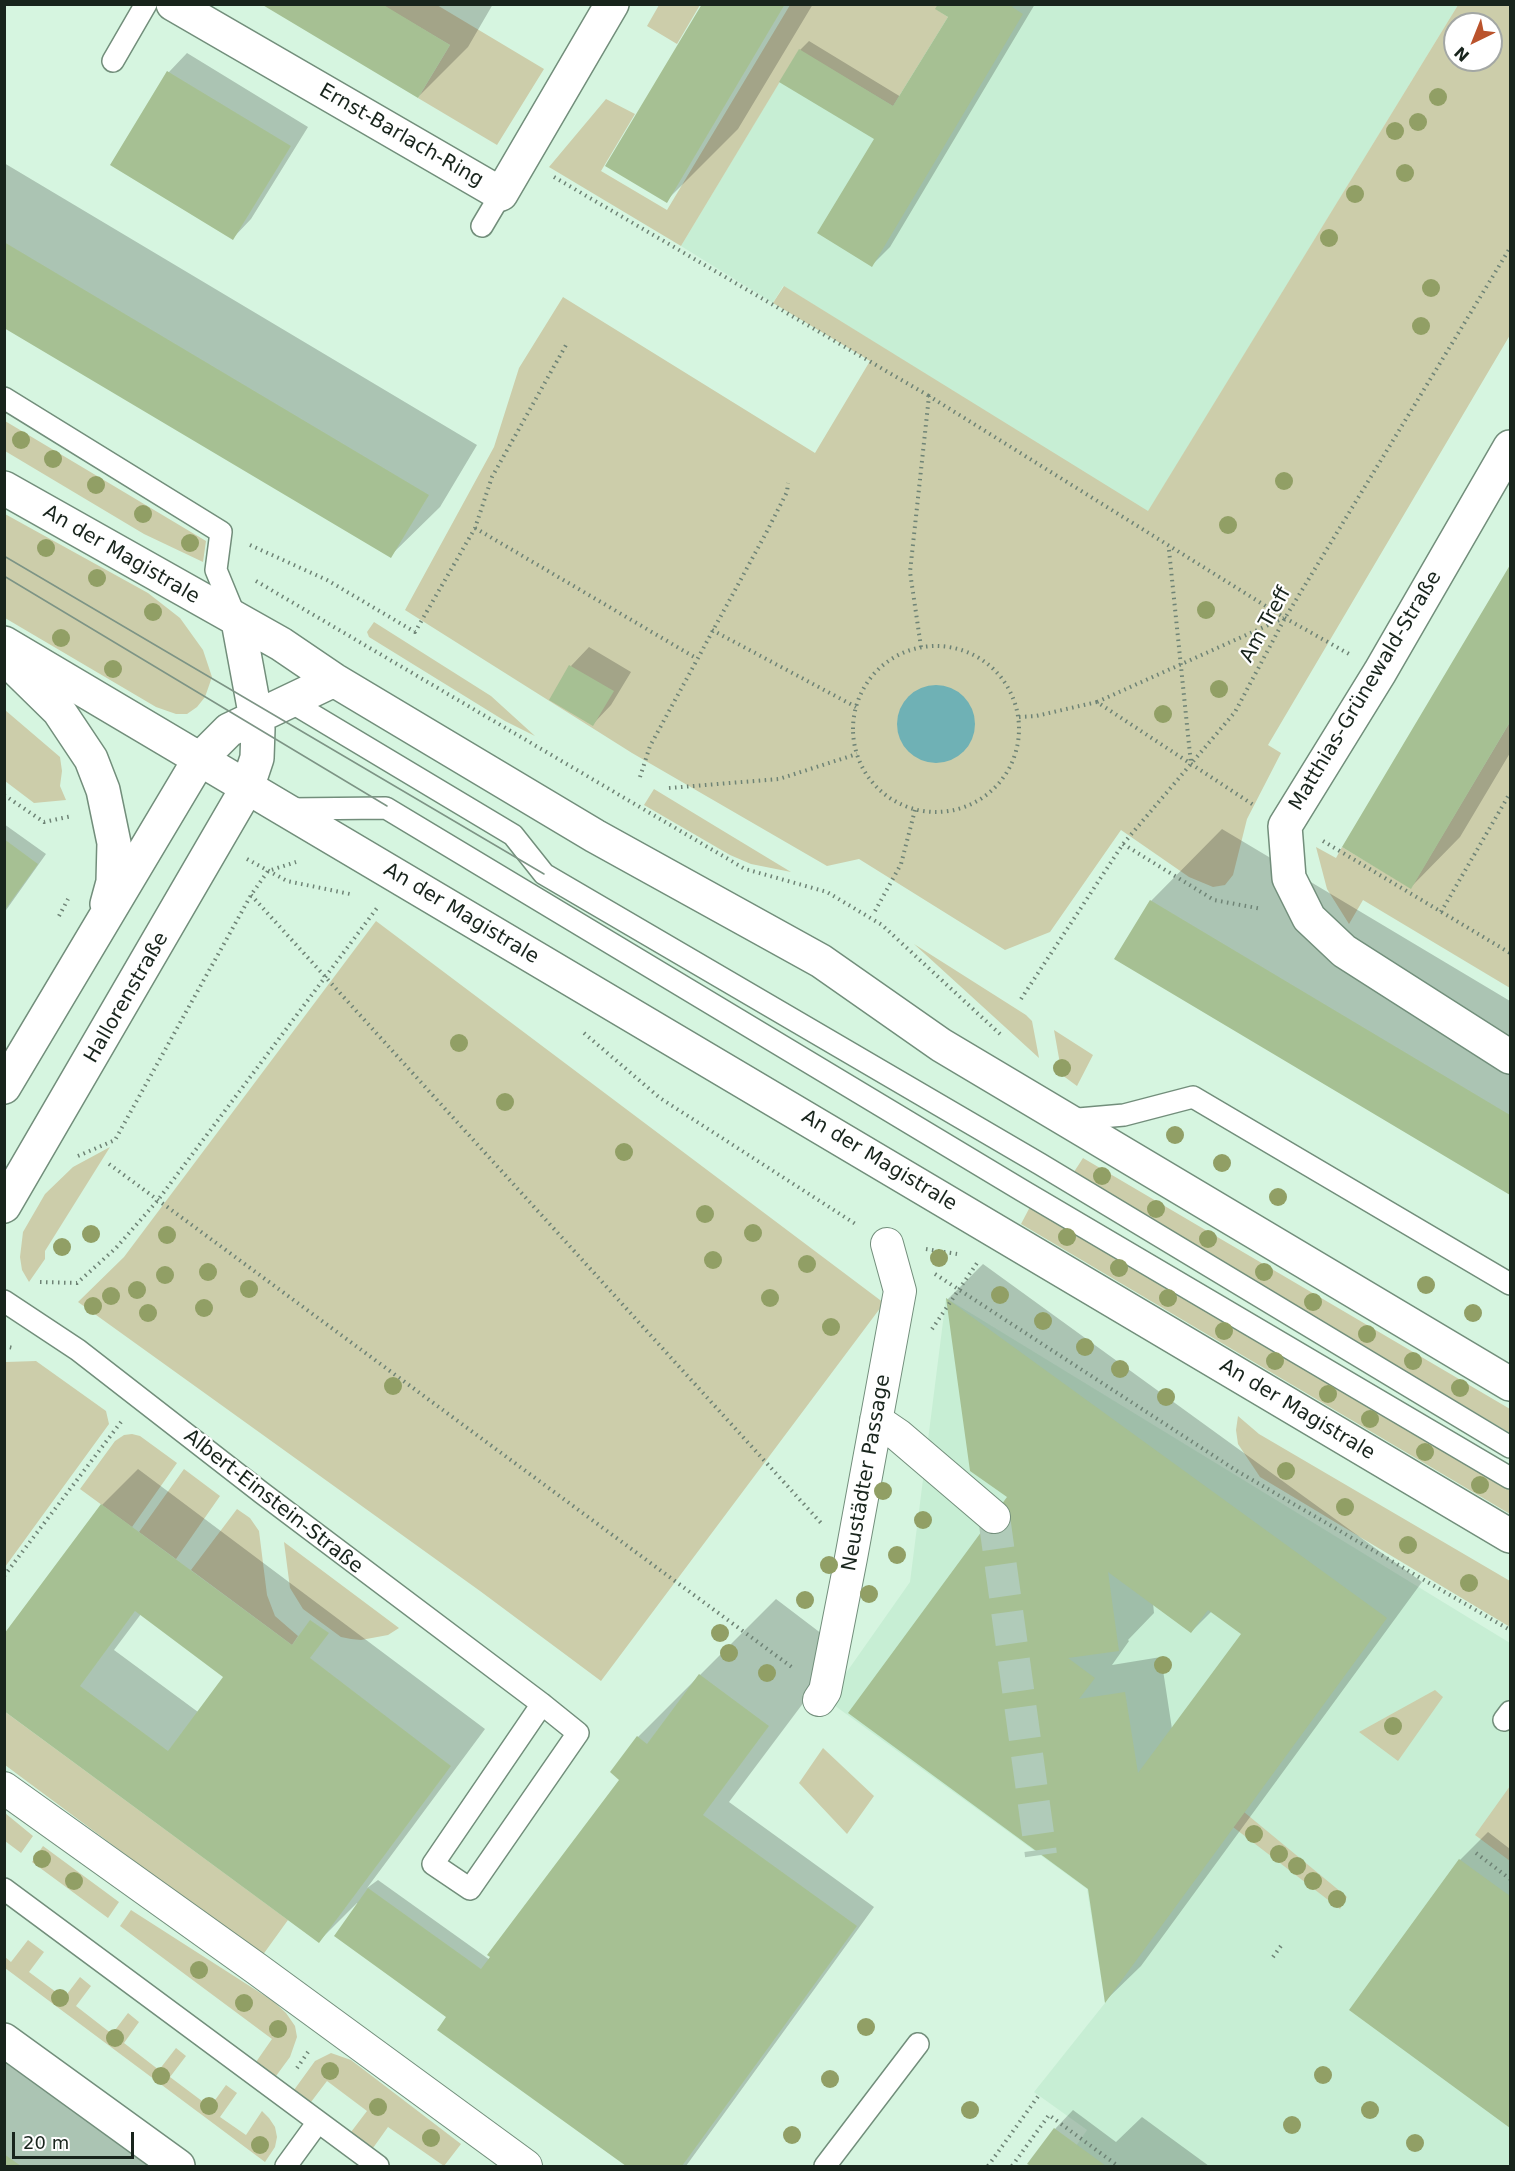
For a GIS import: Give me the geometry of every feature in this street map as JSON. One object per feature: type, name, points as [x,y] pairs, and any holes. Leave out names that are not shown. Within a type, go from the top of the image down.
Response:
[{"type":"main road","name":"Ernst-Barlach-Ring","points":[[173,4],[501,194],[612,4]]},
{"type":"main road","name":"Matthias-Grünewald-Straße","points":[[1510,447],[1380,672],[1287,824],[1289,878],[1309,918],[1344,951],[1510,1057]]},
{"type":"main road","name":"An der Magistrale","points":[[4,488],[281,644],[334,680],[595,836],[821,961],[941,1045],[1510,1384]]},
{"type":"main road","points":[[238,621],[256,715],[257,758],[248,788]]},
{"type":"main road","name":"An der Magistrale","points":[[4,644],[1510,1536]]},
{"type":"main road","points":[[4,657],[59,711],[91,759],[103,790],[114,843],[113,882],[101,926]]},
{"type":"main road","points":[[4,1087],[200,760],[229,730],[256,715],[291,702],[334,680]]},
{"type":"main road","name":"Hallorenstraße","points":[[4,1206],[248,788]]},
{"type":"main road","points":[[4,2040],[178,2166]]},
{"type":"street","name":"Neustädter Passage","points":[[822,1696],[851,1558],[900,1291],[887,1244]]},
{"type":"street","points":[[876,1420],[898,1435],[994,1517]]},
{"type":"street","points":[[4,1788],[526,2166]]},
{"type":"lane","points":[[113,61],[146,4]]},
{"type":"lane","points":[[482,226],[501,194]]},
{"type":"lane","points":[[4,398],[221,532],[216,570],[238,621]]},
{"type":"lane","points":[[291,702],[513,835],[544,874],[1040,1164],[1510,1447]]},
{"type":"lane","points":[[387,806],[1023,1191]]},
{"type":"lane","points":[[284,809],[386,808],[1023,1191],[1510,1478]]},
{"type":"lane","points":[[1066,1120],[1124,1115],[1193,1097],[1510,1284]]},
{"type":"lane","name":"Albert-Einstein-Straße","points":[[4,1300],[78,1350],[443,1632],[542,1704],[578,1733],[470,1889],[433,1864],[542,1704]]},
{"type":"lane","points":[[4,1889],[378,2166]]},
{"type":"lane","points":[[825,2166],[918,2044]]},
{"type":"lane","points":[[286,2166],[318,2122]]},
{"type":"path","points":[[523,158],[929,396],[1285,618],[1380,672]]},
{"type":"path","name":"Am Treff","points":[[1021,999],[1123,844],[1235,712],[1285,618],[1510,248]]},
{"type":"path","points":[[221,532],[327,580],[415,632],[475,528],[492,477],[566,345]]},
{"type":"path","points":[[921,647],[910,572],[929,396]]},
{"type":"path","points":[[640,777],[650,746],[765,535],[787,492],[788,483]]},
{"type":"path","points":[[475,528],[696,658]]},
{"type":"path","points":[[1169,550],[1191,765]]},
{"type":"path","points":[[1019,717],[1036,716],[1097,702],[1285,618]]},
{"type":"path","points":[[712,630],[856,707]]},
{"type":"path","points":[[947,646],[972,654],[993,669],[1010,689],[1019,717],[1019,742],[1010,768],[993,790],[970,806],[943,812],[915,810],[890,799],[870,779],[857,754],[853,731],[856,707],[865,686],[880,668],[899,654],[921,647],[947,646]]},
{"type":"path","points":[[1097,702],[1191,765],[1287,824],[1510,953]]},
{"type":"path","points":[[669,788],[779,779],[857,754]]},
{"type":"path","points":[[1441,912],[1510,793]]},
{"type":"path","points":[[4,795],[44,822]]},
{"type":"path","points":[[875,911],[901,864],[915,810]]},
{"type":"path","points":[[1123,844],[1214,900],[1309,918]]},
{"type":"path","points":[[115,1140],[251,895],[268,871],[290,862],[303,861]]},
{"type":"path","points":[[56,920],[73,890]]},
{"type":"path","points":[[251,895],[323,977],[768,1462],[851,1558]]},
{"type":"path","points":[[40,1282],[77,1283],[116,1248],[158,1200],[323,977],[383,901]]},
{"type":"path","points":[[579,1029],[660,1098],[1237,1471],[1510,1630]]},
{"type":"path","points":[[109,1164],[822,1696]]},
{"type":"path","points":[[929,1338],[933,1327],[980,1258]]},
{"type":"path","points":[[4,1576],[123,1419]]},
{"type":"path","points":[[1476,1853],[1510,1879]]},
{"type":"path","points":[[1273,1957],[1282,1943]]},
{"type":"path","points":[[988,2166],[1039,2095]]},
{"type":"path","points":[[1012,2166],[1049,2115],[1119,2166]]},
{"type":"shaded area","points":[[382,5],[437,5],[544,69],[497,145],[418,98],[450,45]]},
{"type":"shaded area","points":[[659,5],[700,5],[677,44],[647,26]]},
{"type":"shaded area","points":[[790,5],[938,5],[936,9],[948,17],[893,106],[799,50],[681,246],[549,167],[606,99],[635,114],[601,171],[667,210]]},
{"type":"shaded area","points":[[938,5],[1458,5],[1454,12],[1443,12],[1443,30],[1148,512],[783,286],[773,303],[681,246],[799,49],[948,17],[935,9]]},
{"type":"shaded area","points":[[1458,5],[1510,5],[1510,335],[1268,745],[1281,753],[1247,819],[1233,875],[1225,885],[1213,887],[1189,877],[1121,830],[1050,932],[1005,950],[859,859],[827,866],[632,753],[405,610],[494,447],[519,368],[563,297],[815,453],[870,361],[773,303],[784,286],[1148,511],[1443,29],[1443,72],[1503,72],[1503,12],[1454,12]]},
{"type":"shaded area","points":[[5,421],[206,541],[203,562],[144,534],[5,451]]},
{"type":"shaded area","points":[[5,514],[148,593],[180,618],[203,650],[212,677],[205,697],[197,707],[187,714],[176,714],[156,707],[5,618]]},
{"type":"shaded area","points":[[374,622],[491,696],[535,736],[505,721],[369,637],[367,632]]},
{"type":"shaded area","points":[[5,710],[60,757],[62,771],[60,786],[66,800],[34,803],[5,781]]},
{"type":"shaded area","points":[[1510,722],[1510,988],[1363,900],[1349,924],[1327,889],[1316,847],[1336,858],[1342,847],[1411,888]]},
{"type":"shaded area","points":[[654,789],[791,872],[751,864],[730,855],[644,805]]},
{"type":"shaded area","points":[[376,921],[884,1303],[601,1681],[480,1591],[78,1302],[124,1257]]},
{"type":"shaded area","points":[[914,944],[1026,1015],[1032,1021],[1039,1058]]},
{"type":"shaded area","points":[[1054,1030],[1093,1055],[1077,1086],[1062,1075]]},
{"type":"shaded area","points":[[110,1147],[45,1251],[45,1259],[29,1282],[22,1270],[20,1257],[23,1232],[45,1194],[73,1167]]},
{"type":"shaded area","points":[[1083,1158],[1510,1409],[1510,1433],[1072,1175]]},
{"type":"shaded area","points":[[1031,1205],[1510,1490],[1510,1514],[1021,1224]]},
{"type":"shaded area","points":[[946,1298],[1510,1643],[1510,2166],[1062,2166],[1087,2130],[1034,2092],[1105,2003],[1087,1889],[827,1700],[910,1582]]},
{"type":"shaded area","points":[[36,1361],[106,1411],[109,1424],[5,1567],[5,1365],[6,1362]]},
{"type":"shaded area","points":[[1238,1416],[1259,1434],[1510,1581],[1510,1627],[1260,1477],[1238,1444],[1236,1430]]},
{"type":"shaded area","points":[[124,1435],[140,1436],[177,1463],[132,1527],[80,1489],[115,1441]]},
{"type":"shaded area","points":[[184,1469],[220,1496],[176,1559],[139,1532]]},
{"type":"shaded area","points":[[237,1509],[250,1518],[259,1531],[267,1595],[275,1616],[298,1636],[292,1645],[191,1570]]},
{"type":"shaded area","points":[[284,1542],[399,1628],[388,1635],[361,1640],[351,1639],[341,1637],[303,1609],[290,1588]]},
{"type":"shaded area","points":[[1435,1690],[1443,1697],[1398,1761],[1359,1732]]},
{"type":"shaded area","points":[[4,1711],[288,1920],[262,1956],[5,1765]]},
{"type":"shaded area","points":[[823,1748],[874,1796],[847,1834],[799,1783]]},
{"type":"shaded area","points":[[1510,1786],[1510,1861],[1475,1835]]},
{"type":"shaded area","points":[[1244,1812],[1347,1897],[1340,1909],[1233,1827]]},
{"type":"shaded area","points":[[5,1813],[33,1836],[21,1853],[5,1841]]},
{"type":"shaded area","points":[[43,1846],[119,1902],[108,1918],[32,1862]]},
{"type":"shaded area","points":[[131,1910],[273,2001],[286,2013],[295,2026],[297,2037],[290,2057],[276,2076],[256,2062],[272,2039],[120,1926]]},
{"type":"shaded area","points":[[28,1940],[44,1952],[29,1972],[64,1998],[80,1977],[91,1986],[76,2006],[112,2034],[128,2013],[139,2022],[124,2043],[159,2070],[176,2048],[186,2056],[170,2077],[210,2107],[226,2085],[237,2093],[220,2117],[246,2135],[262,2111],[275,2127],[277,2137],[275,2147],[265,2162],[5,1968],[5,1957],[11,1962]]},
{"type":"shaded area","points":[[331,2053],[351,2060],[461,2144],[444,2166],[388,2127],[373,2148],[351,2132],[367,2111],[327,2081],[311,2102],[294,2090],[315,2061]]},
{"type":"water","points":[[936,685],[951,688],[968,702],[975,724],[972,739],[958,756],[936,763],[921,760],[904,746],[897,724],[900,709],[914,692]]},
{"type":"building","points":[[261,4],[382,4],[450,45],[418,98]]},
{"type":"building","points":[[702,4],[785,4],[667,203],[605,166]]},
{"type":"building","points":[[938,4],[1014,4],[1012,7],[1023,14],[872,267],[817,233],[874,139],[779,82],[799,49],[893,106],[948,17],[935,9]]},
{"type":"building","points":[[167,71],[291,146],[233,240],[110,165]]},
{"type":"building","points":[[4,242],[429,495],[391,558],[4,328]]},
{"type":"building","points":[[1510,565],[1510,722],[1411,889],[1342,847]]},
{"type":"building","points":[[569,665],[614,691],[593,726],[549,700]]},
{"type":"building","points":[[4,839],[38,864],[4,911]]},
{"type":"building","points":[[1150,900],[1510,1115],[1510,1195],[1114,959]]},
{"type":"building","points":[[946,1298],[1387,1618],[1105,2003],[1088,1889],[848,1713],[1007,1497],[970,1471]],"holes":[[[1108,1572],[1191,1633],[1208,1610],[1241,1634],[1138,1773],[1125,1692],[1079,1699],[1095,1678],[1068,1658],[1119,1651]]]},
{"type":"building","points":[[101,1504],[292,1645],[310,1620],[329,1633],[310,1658],[451,1766],[319,1943],[4,1711],[4,1634]],"holes":[[[135,1611],[223,1677],[168,1751],[80,1686]]]},
{"type":"building","points":[[699,1674],[769,1726],[703,1815],[857,1926],[682,2166],[626,2166],[437,2030],[446,2017],[334,1936],[368,1888],[481,1969],[490,1957],[487,1955],[619,1780],[610,1772],[637,1736],[647,1744]]},
{"type":"building","points":[[1459,1859],[1510,1896],[1510,2128],[1349,2010]]},
{"type":"building","points":[[1054,2128],[1106,2166],[1031,2166],[1027,2164]]},
{"type":"building","points":[[4,2154],[21,2166],[4,2166]]},
{"type":"tunnel","points":[[994,1517],[1041,1855]]},
{"type":"tram line","points":[[4,556],[544,874]]},
{"type":"tram line","points":[[4,576],[387,806]]}]
